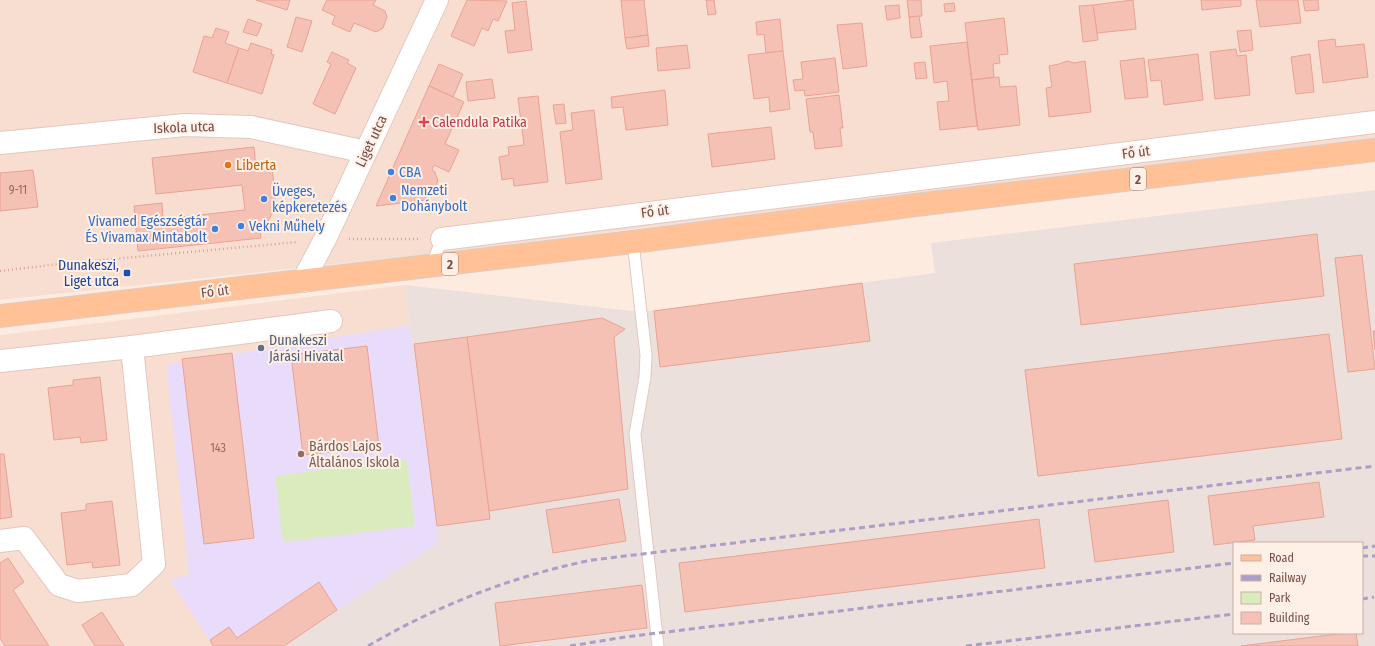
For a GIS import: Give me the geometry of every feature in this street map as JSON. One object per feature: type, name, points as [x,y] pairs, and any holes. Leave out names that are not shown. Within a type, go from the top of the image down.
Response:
[{"type":"main road","name":"Fő út","points":[[0,316],[633,242],[900,207],[1375,150]]},
{"type":"street","name":"Liget utca","points":[[303,281],[325,239],[437,0]]},
{"type":"street","name":"Fő út","points":[[442,239],[1375,122]]},
{"type":"street","name":"Iskola utca","points":[[0,143],[185,125],[251,127],[366,152]]},
{"type":"street","points":[[897,182],[900,207]]},
{"type":"street","points":[[0,361],[332,321]]},
{"type":"street","points":[[0,541],[24,538],[59,585],[78,591],[132,585],[154,564],[132,346]]},
{"type":"lane","points":[[431,266],[442,239]]},
{"type":"lane","points":[[633,242],[646,355],[645,377],[636,434],[658,646]]},
{"type":"path","points":[[325,239],[442,239]]},
{"type":"path","points":[[0,271],[59,264],[303,242]]},
{"type":"shaded area","points":[[0,0],[1375,0],[1375,140],[402,257],[0,300]]},
{"type":"shaded area","points":[[1375,190],[1375,646],[284,646],[439,542],[405,285],[641,312],[935,273],[931,243]]},
{"type":"shaded area","points":[[405,285],[439,542],[284,646],[0,646],[0,335]]},
{"type":"shaded area","name":"Bárdos Lajos Általános Iskola","points":[[410,325],[439,542],[284,646],[213,646],[170,580],[189,574],[166,365]]},
{"type":"green space","points":[[407,460],[415,526],[283,542],[275,476]]},
{"type":"building","points":[[256,0],[290,0],[287,10]]},
{"type":"building","points":[[327,0],[376,0],[373,5],[385,11],[387,17],[383,28],[376,32],[354,23],[350,32],[332,24],[335,16],[322,10]]},
{"type":"building","points":[[467,0],[507,1],[498,21],[493,19],[488,31],[482,28],[474,46],[451,36]]},
{"type":"building","points":[[621,0],[644,0],[648,35],[625,38]]},
{"type":"building","points":[[706,0],[714,0],[716,14],[708,15]]},
{"type":"building","points":[[907,0],[921,0],[922,16],[909,17]]},
{"type":"building","points":[[1133,0],[1136,29],[1097,33],[1093,5]]},
{"type":"building","points":[[1201,0],[1241,0],[1241,6],[1202,10]]},
{"type":"building","points":[[1256,0],[1298,0],[1301,23],[1260,27]]},
{"type":"building","points":[[1303,0],[1318,0],[1319,10],[1305,11]]},
{"type":"building","points":[[526,1],[532,50],[508,53],[505,31],[515,30],[512,3]]},
{"type":"building","points":[[954,3],[955,11],[945,12],[944,4]]},
{"type":"building","points":[[899,5],[900,18],[887,20],[885,6]]},
{"type":"building","points":[[1093,5],[1098,40],[1083,42],[1079,6]]},
{"type":"building","points":[[919,16],[922,37],[911,38],[909,17]]},
{"type":"building","points":[[296,17],[312,21],[302,52],[287,47]]},
{"type":"building","points":[[1004,18],[1008,54],[999,55],[1000,63],[993,64],[994,77],[972,80],[965,23]]},
{"type":"building","points":[[248,19],[262,24],[257,36],[243,32]]},
{"type":"building","points":[[780,19],[783,51],[766,53],[764,34],[757,35],[756,22]]},
{"type":"building","points":[[862,23],[867,66],[843,69],[837,25]]},
{"type":"building","points":[[216,28],[229,32],[225,43],[239,48],[227,83],[193,72],[204,36],[212,38]]},
{"type":"building","points":[[1251,30],[1253,50],[1240,52],[1237,31]]},
{"type":"building","points":[[648,35],[649,46],[627,49],[625,38]]},
{"type":"building","points":[[1335,39],[1336,47],[1364,44],[1368,77],[1323,83],[1318,41]]},
{"type":"building","points":[[967,42],[977,126],[940,130],[937,102],[949,101],[947,81],[934,83],[930,46]]},
{"type":"building","points":[[251,43],[272,50],[271,54],[274,55],[262,94],[227,83],[239,48],[248,51]]},
{"type":"building","points":[[687,45],[690,68],[658,71],[656,48]]},
{"type":"building","points":[[1236,49],[1237,56],[1246,55],[1250,95],[1215,99],[1210,52]]},
{"type":"building","points":[[783,51],[790,109],[770,112],[769,97],[754,99],[748,55]]},
{"type":"building","points":[[332,52],[349,60],[347,63],[356,68],[335,114],[313,104],[331,64],[327,62]]},
{"type":"building","points":[[1198,54],[1203,100],[1164,105],[1161,80],[1151,81],[1148,60]]},
{"type":"building","points":[[1310,54],[1314,92],[1296,94],[1291,57]]},
{"type":"building","points":[[835,58],[839,92],[805,96],[804,90],[795,91],[793,80],[803,79],[801,62]]},
{"type":"building","points":[[1144,58],[1148,97],[1125,99],[1120,61]]},
{"type":"building","points":[[1067,61],[1074,63],[1085,61],[1091,112],[1049,117],[1046,88],[1052,87],[1049,66]]},
{"type":"building","points":[[925,62],[927,78],[916,79],[914,63]]},
{"type":"building","points":[[439,64],[463,74],[453,97],[429,86]]},
{"type":"building","points":[[999,77],[1000,87],[1016,86],[1020,125],[978,130],[972,80]]},
{"type":"building","points":[[492,79],[495,98],[468,101],[466,82]]},
{"type":"building","points":[[429,86],[464,102],[445,144],[459,150],[449,172],[434,165],[432,170],[435,172],[438,181],[435,187],[426,190],[427,200],[376,206]]},
{"type":"building","points":[[665,90],[668,125],[626,130],[623,107],[612,108],[611,97]]},
{"type":"building","points":[[839,95],[843,128],[840,128],[842,146],[815,149],[813,132],[810,132],[806,99]]},
{"type":"building","points":[[538,96],[548,182],[514,186],[513,178],[502,180],[499,157],[509,155],[508,147],[524,145],[518,98]]},
{"type":"building","points":[[564,104],[566,123],[556,124],[553,105]]},
{"type":"building","points":[[594,110],[602,179],[566,184],[560,132],[573,130],[571,113]]},
{"type":"building","points":[[771,127],[775,159],[712,167],[708,134]]},
{"type":"building","points":[[254,147],[256,168],[272,166],[276,206],[268,221],[259,225],[261,238],[138,251],[134,206],[162,203],[163,219],[245,210],[242,185],[156,194],[152,158]]},
{"type":"building","points":[[33,170],[38,207],[0,211],[0,173]]},
{"type":"building","points":[[1317,234],[1324,296],[1081,325],[1074,264]]},
{"type":"building","points":[[1362,255],[1375,369],[1348,372],[1335,258]]},
{"type":"building","points":[[862,283],[870,341],[660,367],[654,311]]},
{"type":"building","points":[[602,318],[625,329],[614,337],[628,489],[489,511],[467,337]]},
{"type":"building","points":[[1373,331],[1375,331],[1375,350]]},
{"type":"building","points":[[1329,334],[1342,439],[1038,476],[1025,370]]},
{"type":"building","points":[[467,337],[490,519],[437,526],[414,344]]},
{"type":"building","points":[[367,346],[379,447],[303,455],[291,355]]},
{"type":"building","points":[[232,353],[254,538],[204,544],[182,359]]},
{"type":"building","points":[[100,377],[107,440],[81,443],[80,437],[54,440],[48,388],[73,385],[73,380]]},
{"type":"building","points":[[0,454],[4,454],[12,517],[0,519]]},
{"type":"building","points":[[1319,482],[1324,517],[1253,526],[1255,540],[1214,545],[1208,496]]},
{"type":"building","points":[[619,499],[626,541],[553,553],[546,510]]},
{"type":"building","points":[[1168,500],[1174,552],[1095,562],[1088,510]]},
{"type":"building","points":[[112,501],[120,565],[93,568],[92,562],[67,565],[61,513],[86,510],[86,504]]},
{"type":"building","points":[[1039,519],[1045,568],[685,612],[679,563]]},
{"type":"building","points":[[8,558],[24,582],[13,590],[49,646],[5,646],[0,638],[0,563]]},
{"type":"building","points":[[319,582],[337,610],[284,646],[213,646],[210,640],[229,627],[237,638]]},
{"type":"building","points":[[642,585],[647,628],[500,646],[495,603]]},
{"type":"building","points":[[102,612],[124,646],[95,646],[82,625]]},
{"type":"building","points":[[1337,634],[1356,634],[1358,646],[1241,646]]},
{"type":"railway","points":[[368,646],[394,631],[449,605],[505,583],[534,574],[592,560],[1375,466]]},
{"type":"railway","points":[[1363,548],[1375,546]]},
{"type":"railway","points":[[1363,556],[1375,556]]},
{"type":"railway","points":[[570,646],[625,637],[1233,563]]},
{"type":"railway","points":[[1363,599],[1374,597]]},
{"type":"railway","points":[[966,646],[1233,614]]},
{"type":"place","name":"Calendula Patika","points":[[424,122]]},
{"type":"place","name":"Liberta","points":[[228,165]]},
{"type":"place","name":"CBA","points":[[391,172]]},
{"type":"place","name":"Nemzeti Dohánybolt","points":[[393,198]]},
{"type":"place","name":"Üveges, képkeretezés","points":[[264,199]]},
{"type":"place","name":"Vekni Műhely","points":[[241,226]]},
{"type":"place","name":"Vivamed Egészségtár És Vivamax Mintabolt","points":[[215,229]]},
{"type":"place","name":"Dunakeszi, Liget utca","points":[[127,273]]},
{"type":"place","name":"Dunakeszi Járási Hivatal","points":[[261,348]]},
{"type":"place","name":"Bárdos Lajos Általános Iskola","points":[[301,454]]}]
